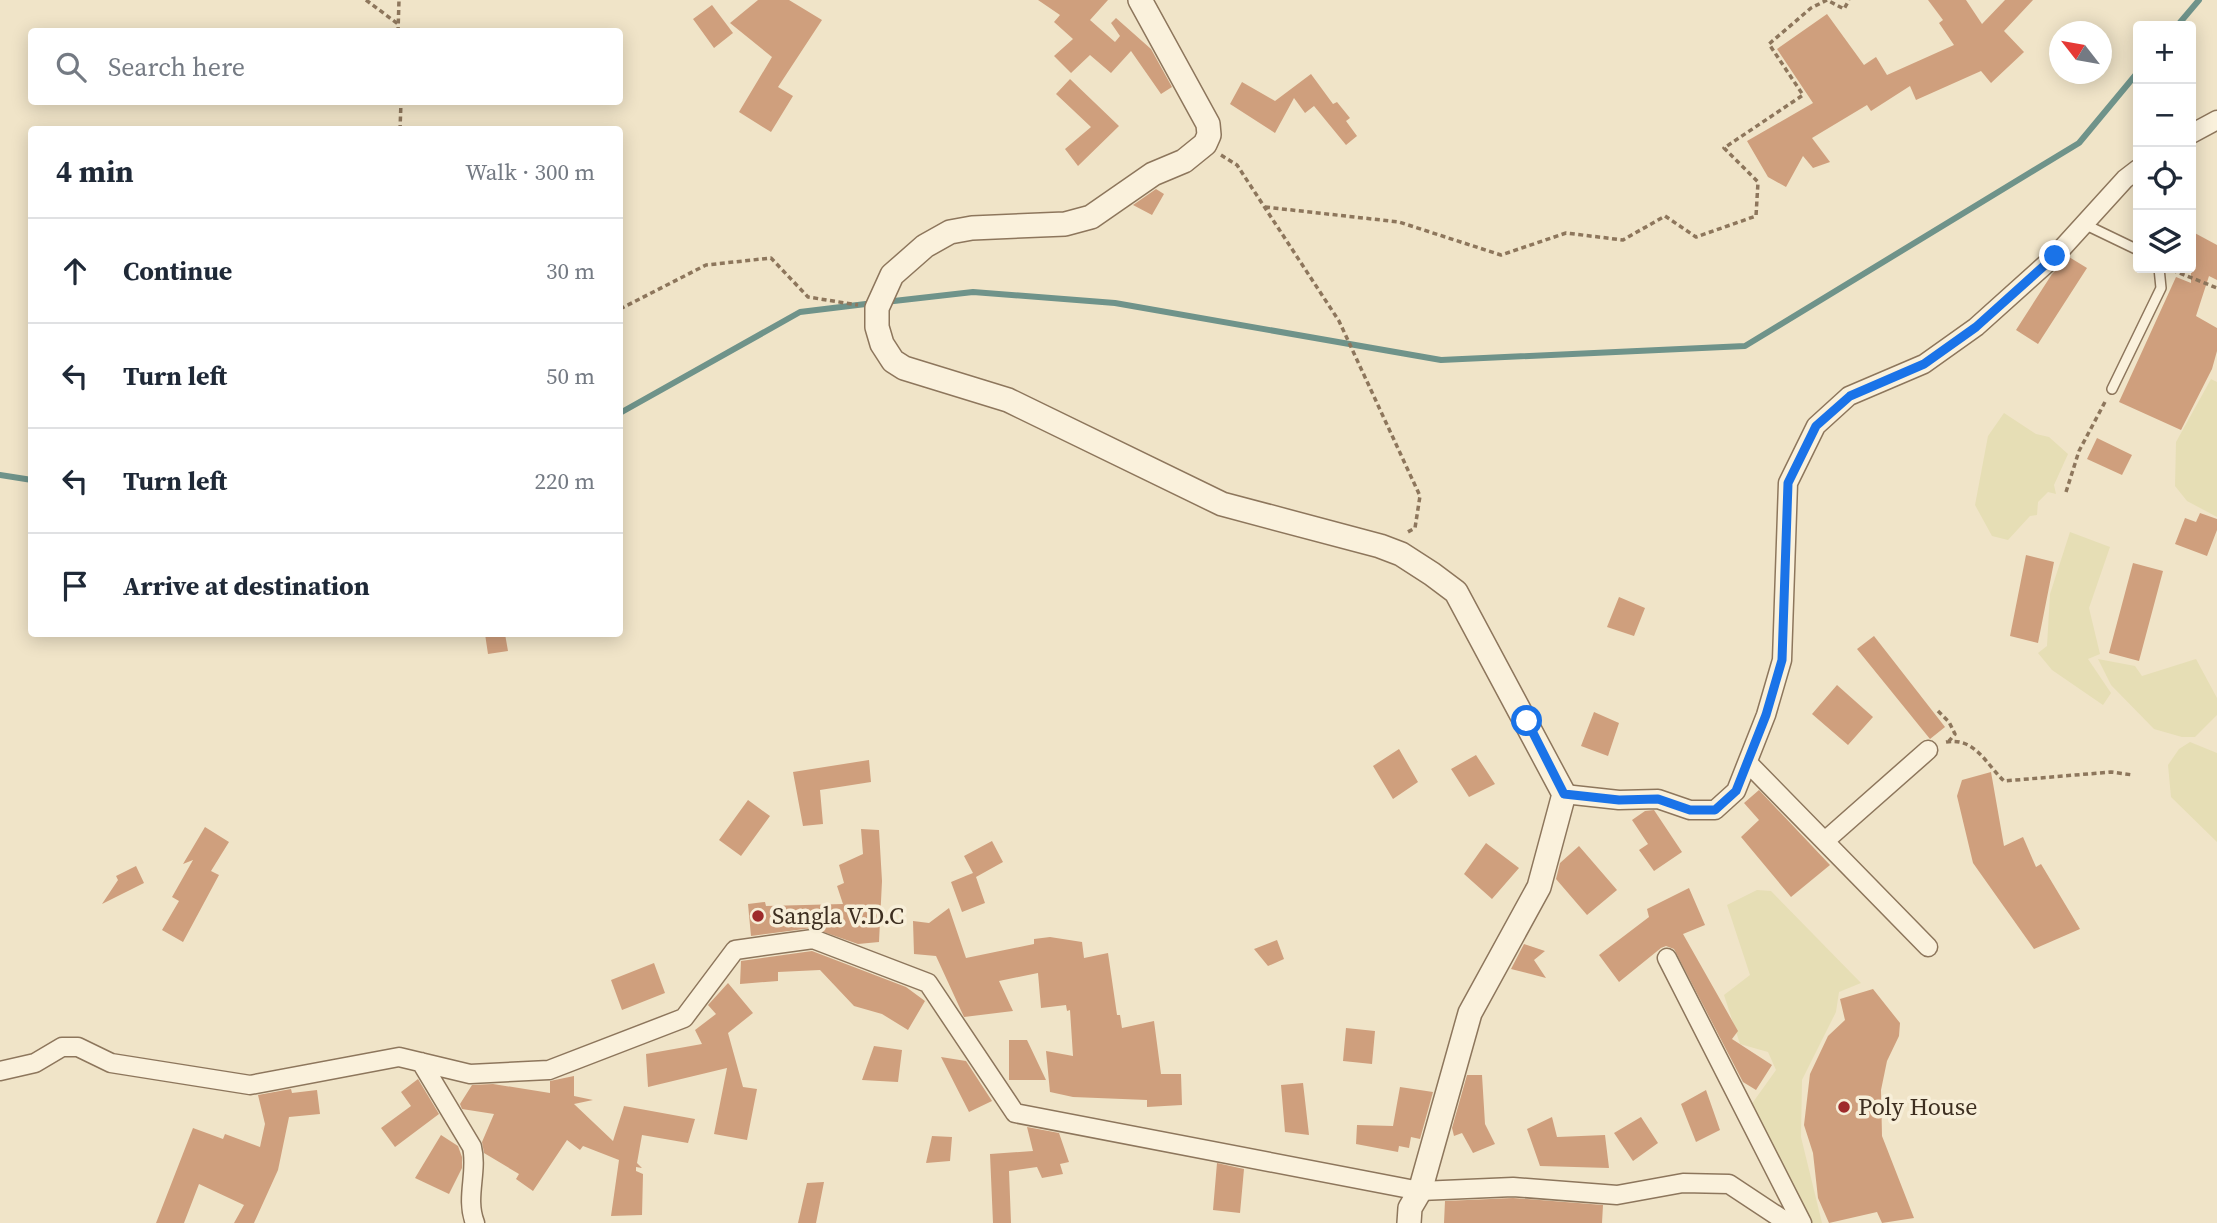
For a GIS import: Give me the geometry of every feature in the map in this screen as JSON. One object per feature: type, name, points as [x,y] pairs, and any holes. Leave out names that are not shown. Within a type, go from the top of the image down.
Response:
[{"type":"street","points":[[1140,0],[1208,124],[1209,135],[1205,144],[1184,161],[1153,174],[1091,217],[1065,224],[1005,225],[950,232],[925,246],[892,275],[877,308],[877,327],[882,344],[892,362],[904,368],[1008,400],[1222,504],[1401,554],[1456,592],[1564,794],[1539,887],[1469,1013],[1420,1191],[1409,1212],[1409,1223]]},
{"type":"street","points":[[2196,131],[2217,120]]},
{"type":"street","points":[[1564,794],[1619,800],[1658,799],[1690,810],[1715,810],[1736,791],[1766,715],[1782,660],[1788,483],[1816,426],[1850,396],[1924,364],[1976,327],[2055,256],[2133,174]]},
{"type":"street","points":[[1826,840],[1928,750]]},
{"type":"street","points":[[1748,763],[1928,947]]},
{"type":"street","points":[[0,1071],[35,1063],[62,1047],[78,1047],[111,1063],[250,1085],[398,1057],[470,1074],[550,1070],[684,1018],[735,950],[813,939],[928,983],[1015,1113],[1420,1191],[1513,1187],[1617,1195],[1683,1183],[1729,1184],[1788,1223]]},
{"type":"street","points":[[1667,958],[1802,1223]]},
{"type":"street","points":[[421,1062],[472,1147],[474,1158],[470,1200],[475,1223]]},
{"type":"lane","points":[[2084,224],[2133,248]]},
{"type":"lane","points":[[2112,389],[2161,288],[2161,273]]},
{"type":"path","points":[[366,0],[398,24]]},
{"type":"path","points":[[398,28],[400,0]]},
{"type":"path","points":[[1265,207],[1399,222],[1501,255],[1566,233],[1623,240],[1665,216],[1696,237],[1756,216],[1758,182],[1724,148],[1803,95],[1769,44],[1811,8],[1827,0],[1844,9],[1849,0]]},
{"type":"path","points":[[400,126],[401,105]]},
{"type":"path","points":[[1205,144],[1237,165],[1339,321],[1420,496],[1415,528],[1380,547]]},
{"type":"path","points":[[623,307],[706,265],[771,258],[808,297],[877,308]]},
{"type":"path","points":[[2184,273],[2217,288]]},
{"type":"path","points":[[2066,492],[2078,451],[2112,389]]},
{"type":"path","points":[[1928,750],[1949,741],[1955,734],[1949,722],[1938,711]]},
{"type":"path","points":[[1949,741],[1968,745],[1983,755],[2004,781],[2112,772],[2133,775]]},
{"type":"shaded area","points":[[2211,379],[2217,382],[2217,517],[2187,501],[2175,486],[2176,442]]},
{"type":"shaded area","points":[[2004,413],[2036,434],[2049,437],[2068,454],[2054,485],[2056,494],[2048,492],[2038,502],[2037,515],[2030,516],[2008,540],[1992,536],[1975,505],[1988,436]]},
{"type":"shaded area","points":[[2070,532],[2110,547],[2089,608],[2100,654],[2088,659],[2111,693],[2103,705],[2052,670],[2038,653],[2047,646],[2050,594]]},
{"type":"shaded area","points":[[2098,659],[2135,666],[2142,676],[2196,659],[2217,698],[2217,715],[2195,737],[2182,737],[2154,729],[2111,685]]},
{"type":"shaded area","points":[[2190,742],[2217,753],[2217,842],[2171,797],[2168,765],[2179,749]]},
{"type":"shaded area","points":[[1757,890],[1771,891],[1861,983],[1839,992],[1836,1012],[1802,1080],[1801,1137],[1822,1223],[1809,1223],[1751,1105],[1776,1070],[1768,1052],[1740,1044],[1724,995],[1750,975],[1727,905]]},
{"type":"building","points":[[758,0],[789,0],[822,20],[778,87],[793,96],[771,132],[739,112],[772,57],[730,23]]},
{"type":"building","points":[[1038,0],[1108,0],[1090,20],[1115,42],[1120,36],[1111,23],[1116,18],[1151,49],[1172,87],[1161,94],[1131,51],[1111,73],[1090,55],[1071,73],[1054,56],[1073,39],[1054,22],[1060,15]]},
{"type":"building","points":[[1928,0],[1966,0],[1982,24],[2005,0],[2033,0],[2004,31],[2024,52],[1991,83],[1981,71],[1916,100],[1910,86],[1871,111],[1867,105],[1812,138],[1830,162],[1813,168],[1803,156],[1786,187],[1768,177],[1747,141],[1813,103],[1777,49],[1827,14],[1864,65],[1876,57],[1887,75],[1954,45],[1939,23],[1943,20]]},
{"type":"building","points":[[712,5],[733,33],[714,48],[693,19]]},
{"type":"building","points":[[1311,74],[1333,104],[1337,102],[1350,118],[1346,121],[1357,136],[1346,145],[1314,106],[1305,113],[1294,98],[1275,133],[1230,104],[1242,82],[1275,101]]},
{"type":"building","points":[[1070,79],[1119,126],[1078,166],[1065,149],[1091,127],[1056,94]]},
{"type":"building","points":[[1156,189],[1164,194],[1152,215],[1133,205]]},
{"type":"building","points":[[2196,234],[2217,245],[2217,280],[2209,276],[2196,316],[2217,328],[2217,351],[2212,369],[2181,430],[2119,402],[2176,277],[2191,283],[2191,273],[2196,273]]},
{"type":"building","points":[[2069,257],[2087,268],[2038,344],[2016,330],[2052,274]]},
{"type":"building","points":[[2097,438],[2132,455],[2122,475],[2087,459]]},
{"type":"building","points":[[2200,513],[2217,519],[2217,530],[2207,556],[2175,544],[2185,518],[2196,522]]},
{"type":"building","points":[[2026,555],[2054,562],[2038,643],[2010,636]]},
{"type":"building","points":[[2133,563],[2163,571],[2139,661],[2109,653]]},
{"type":"building","points":[[1619,597],[1645,608],[1634,636],[1607,627]]},
{"type":"building","points":[[1874,636],[1945,727],[1930,739],[1857,649]]},
{"type":"building","points":[[485,637],[506,637],[508,651],[488,654]]},
{"type":"building","points":[[1837,685],[1873,717],[1848,745],[1812,714]]},
{"type":"building","points":[[1594,712],[1619,723],[1608,756],[1581,746]]},
{"type":"building","points":[[1399,749],[1418,782],[1393,799],[1373,766]]},
{"type":"building","points":[[1476,755],[1495,784],[1469,797],[1451,769]]},
{"type":"building","points":[[869,760],[871,782],[820,790],[823,824],[803,826],[793,772]]},
{"type":"building","points":[[1991,772],[2004,846],[2023,837],[2036,867],[2041,864],[2080,929],[2034,949],[1973,863],[1957,796],[1962,780]]},
{"type":"building","points":[[1759,790],[1830,865],[1791,897],[1741,837],[1759,820],[1744,803]]},
{"type":"building","points":[[748,800],[770,816],[741,856],[719,840]]},
{"type":"building","points":[[1654,810],[1682,852],[1654,871],[1639,850],[1648,844],[1632,820],[1645,811]]},
{"type":"building","points":[[205,827],[229,842],[211,871],[219,875],[183,942],[162,930],[179,901],[172,897],[193,860],[183,864]]},
{"type":"building","points":[[861,829],[879,830],[882,881],[879,942],[858,944],[812,928],[751,936],[748,904],[843,904],[837,886],[844,883],[839,865],[863,854]]},
{"type":"building","points":[[992,841],[1003,862],[976,877],[985,903],[962,912],[951,882],[973,873],[964,856]]},
{"type":"building","points":[[1486,843],[1519,868],[1492,899],[1464,874]]},
{"type":"building","points":[[1579,846],[1617,890],[1587,915],[1556,879],[1560,863]]},
{"type":"building","points":[[136,866],[144,883],[102,904],[118,880],[116,876]]},
{"type":"building","points":[[1689,888],[1705,925],[1683,934],[1738,1031],[1732,1039],[1772,1065],[1756,1090],[1743,1082],[1674,949],[1666,946],[1661,948],[1619,982],[1599,955],[1649,917],[1647,909]]},
{"type":"building","points":[[949,908],[966,958],[1034,944],[1034,939],[1050,937],[1082,942],[1084,958],[1108,953],[1117,1015],[1120,1015],[1122,1028],[1154,1021],[1161,1074],[1181,1074],[1182,1105],[1147,1107],[1147,1100],[1073,1097],[1050,1092],[1046,1051],[1073,1056],[1070,1010],[1067,1011],[1066,1005],[1041,1008],[1038,973],[999,981],[1013,1011],[964,1017],[936,956],[914,954],[913,921],[929,923]]},
{"type":"building","points":[[1277,940],[1284,959],[1268,966],[1254,949]]},
{"type":"building","points":[[1524,944],[1545,951],[1534,960],[1546,978],[1511,969]]},
{"type":"building","points":[[812,951],[906,987],[925,1001],[908,1030],[882,1014],[854,1006],[820,970],[778,972],[778,981],[740,984],[741,961]]},
{"type":"building","points":[[654,963],[665,993],[622,1010],[611,980]]},
{"type":"building","points":[[728,983],[753,1013],[728,1033],[743,1087],[757,1089],[747,1140],[714,1134],[727,1068],[648,1087],[646,1054],[702,1044],[695,1030],[716,1014],[708,1005]]},
{"type":"building","name":"Poly House","points":[[1873,989],[1900,1023],[1899,1036],[1887,1061],[1881,1090],[1882,1136],[1914,1218],[1882,1223],[1877,1212],[1829,1223],[1818,1198],[1813,1153],[1804,1125],[1810,1074],[1828,1036],[1845,1020],[1840,999]]},
{"type":"building","points":[[1346,1028],[1375,1031],[1372,1064],[1343,1061]]},
{"type":"building","points":[[1009,1040],[1027,1040],[1046,1080],[1009,1080]]},
{"type":"building","points":[[874,1046],[902,1050],[898,1082],[862,1080]]},
{"type":"building","points":[[941,1057],[966,1061],[992,1101],[969,1112]]},
{"type":"building","points":[[1467,1075],[1482,1075],[1485,1124],[1495,1144],[1473,1153],[1462,1133],[1454,1136],[1452,1128]]},
{"type":"building","points":[[574,1076],[574,1096],[593,1100],[574,1104],[613,1141],[624,1106],[695,1119],[688,1143],[642,1135],[637,1163],[642,1168],[636,1167],[636,1171],[643,1174],[642,1215],[611,1216],[619,1160],[583,1146],[580,1150],[567,1140],[533,1191],[516,1179],[519,1174],[484,1153],[482,1142],[494,1114],[462,1109],[460,1104],[472,1085],[493,1084],[550,1093],[550,1081]]},
{"type":"building","points":[[418,1079],[439,1114],[395,1147],[381,1128],[411,1106],[401,1092]]},
{"type":"building","points":[[1303,1083],[1309,1135],[1285,1132],[1281,1085]]},
{"type":"building","points":[[1400,1087],[1433,1092],[1420,1139],[1411,1137],[1409,1148],[1399,1146],[1398,1152],[1356,1144],[1357,1125],[1393,1126]]},
{"type":"building","points":[[291,1089],[292,1093],[317,1090],[320,1114],[289,1117],[278,1170],[254,1223],[234,1223],[244,1205],[199,1184],[184,1223],[156,1223],[193,1128],[223,1139],[225,1134],[260,1147],[265,1124],[258,1095]]},
{"type":"building","points":[[1706,1090],[1720,1130],[1696,1142],[1681,1104]]},
{"type":"building","points":[[1552,1117],[1557,1137],[1605,1135],[1609,1168],[1540,1166],[1527,1129]]},
{"type":"building","points":[[1641,1117],[1658,1143],[1633,1161],[1614,1133]]},
{"type":"building","points":[[1027,1127],[1059,1133],[1069,1162],[1060,1164],[1063,1174],[1042,1178],[1037,1167],[1009,1171],[1011,1223],[993,1223],[990,1154],[1033,1151]]},
{"type":"building","points":[[441,1135],[458,1146],[462,1157],[462,1168],[449,1194],[415,1178]]},
{"type":"building","points":[[932,1136],[952,1137],[950,1161],[926,1163]]},
{"type":"building","points":[[1217,1163],[1244,1169],[1240,1213],[1213,1210]]},
{"type":"building","points":[[824,1182],[816,1223],[798,1223],[807,1183]]},
{"type":"building","points":[[1513,1198],[1603,1205],[1602,1223],[1444,1223],[1445,1201]]},
{"type":"waterway","points":[[2181,21],[2199,0]]},
{"type":"waterway","points":[[885,302],[973,292],[1115,303],[1441,360],[1745,346],[2079,143],[2133,78]]},
{"type":"waterway","points":[[623,411],[800,312],[874,303]]},
{"type":"waterway","points":[[0,475],[28,479]]},
{"type":"place","name":"Sangla V.D.C","points":[[758,916]]},
{"type":"place","name":"Poly House","points":[[1844,1107]]},
{"type":"route","points":[[1527,721],[1564,794],[1619,800],[1658,799],[1690,810],[1715,810],[1736,791],[1766,715],[1782,660],[1788,483],[1816,426],[1850,396],[1924,364],[1976,327],[2055,256]]}]
